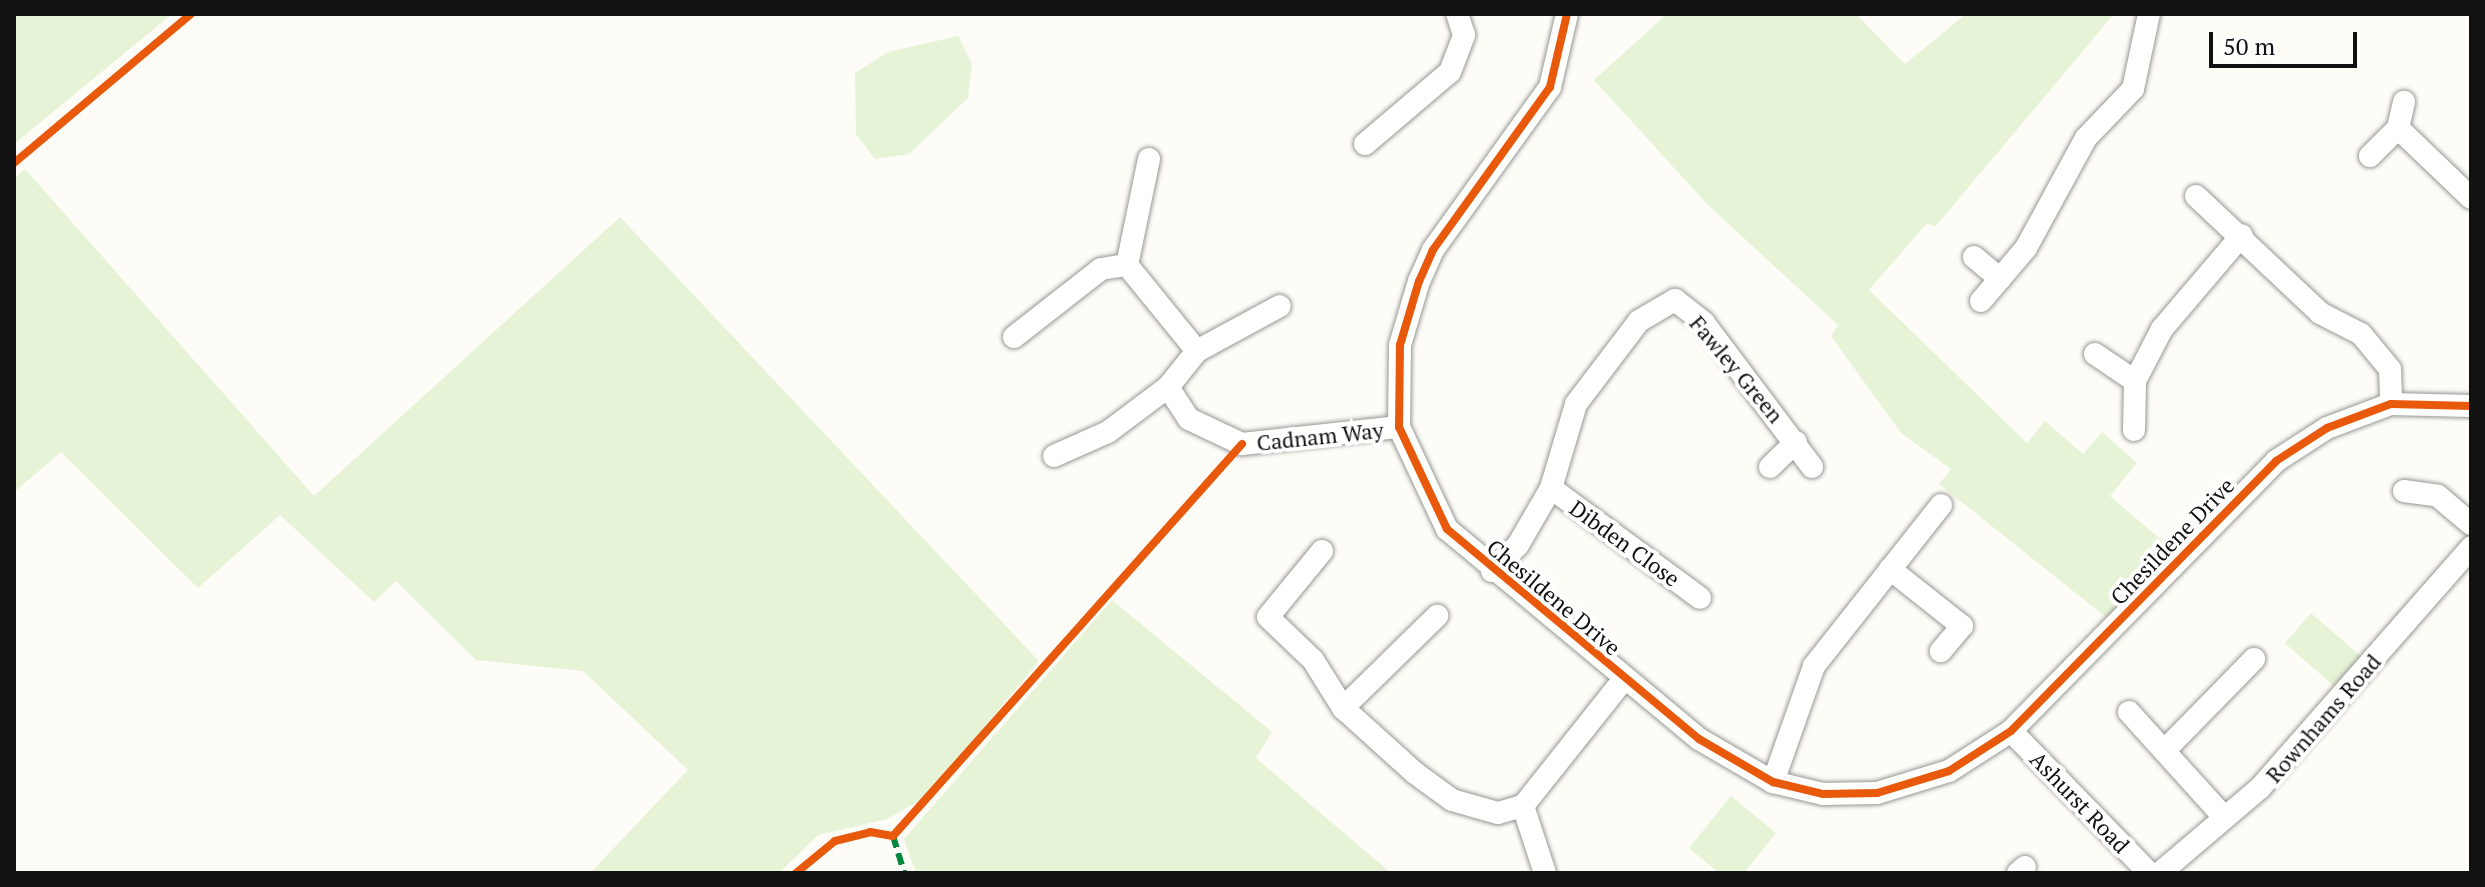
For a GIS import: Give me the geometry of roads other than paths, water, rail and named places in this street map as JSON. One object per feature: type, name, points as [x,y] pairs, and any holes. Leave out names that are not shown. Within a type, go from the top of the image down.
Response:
[{"type":"street","points":[[1365,144],[1450,72],[1464,35],[1457,14]]},
{"type":"street","name":"Chesildene Drive","points":[[1567,14],[1550,87],[1433,250],[1419,281],[1400,345],[1399,427],[1447,529],[1492,571],[1733,765],[1773,782],[1823,794],[1912,785],[2011,731],[2276,461],[2327,428],[2391,404],[2471,406]]},
{"type":"street","points":[[1981,301],[2000,279],[2086,138],[2133,89],[2149,14]]},
{"type":"street","points":[[2370,156],[2398,128],[2404,102]]},
{"type":"street","points":[[2398,128],[2471,198]]},
{"type":"street","points":[[1127,265],[1149,159]]},
{"type":"street","points":[[2196,196],[2242,235],[2320,313],[2361,334],[2390,369],[2391,404]]},
{"type":"street","points":[[2134,430],[2135,381],[2162,329],[2242,235]]},
{"type":"street","points":[[1974,257],[2000,279]]},
{"type":"street","points":[[1014,337],[1101,269],[1127,265]]},
{"type":"street","points":[[1127,265],[1197,351]]},
{"type":"street","name":"Fawley Green","points":[[1492,571],[1518,545],[1551,488],[1576,404],[1639,321],[1675,300],[1704,323],[1812,467]]},
{"type":"street","points":[[1054,456],[1108,432],[1168,387],[1197,351],[1280,306]]},
{"type":"street","points":[[2095,354],[2135,381]]},
{"type":"street","name":"Cadnam Way","points":[[1168,387],[1189,419],[1242,444],[1399,427]]},
{"type":"street","name":"Fawley Green","points":[[1770,467],[1796,442]]},
{"type":"street","name":"Dibden Close","points":[[1551,488],[1700,598]]},
{"type":"street","points":[[2404,491],[2438,496],[2471,524]]},
{"type":"street","points":[[1773,782],[1814,666],[1941,505]]},
{"type":"street","name":"Rownhams Road","points":[[2160,873],[2223,816],[2260,788],[2471,548]]},
{"type":"street","points":[[1322,551],[1268,617],[1313,660],[1343,708],[1452,800],[1498,813],[1523,806],[1624,679]]},
{"type":"street","points":[[1890,569],[1962,626],[1941,651]]},
{"type":"street","points":[[1343,708],[1437,616]]},
{"type":"street","points":[[2166,749],[2254,659]]},
{"type":"street","points":[[2129,712],[2166,749],[2223,816]]},
{"type":"street","name":"Ashurst Road","points":[[2011,731],[2149,873]]},
{"type":"street","points":[[1523,806],[1545,873]]}]
